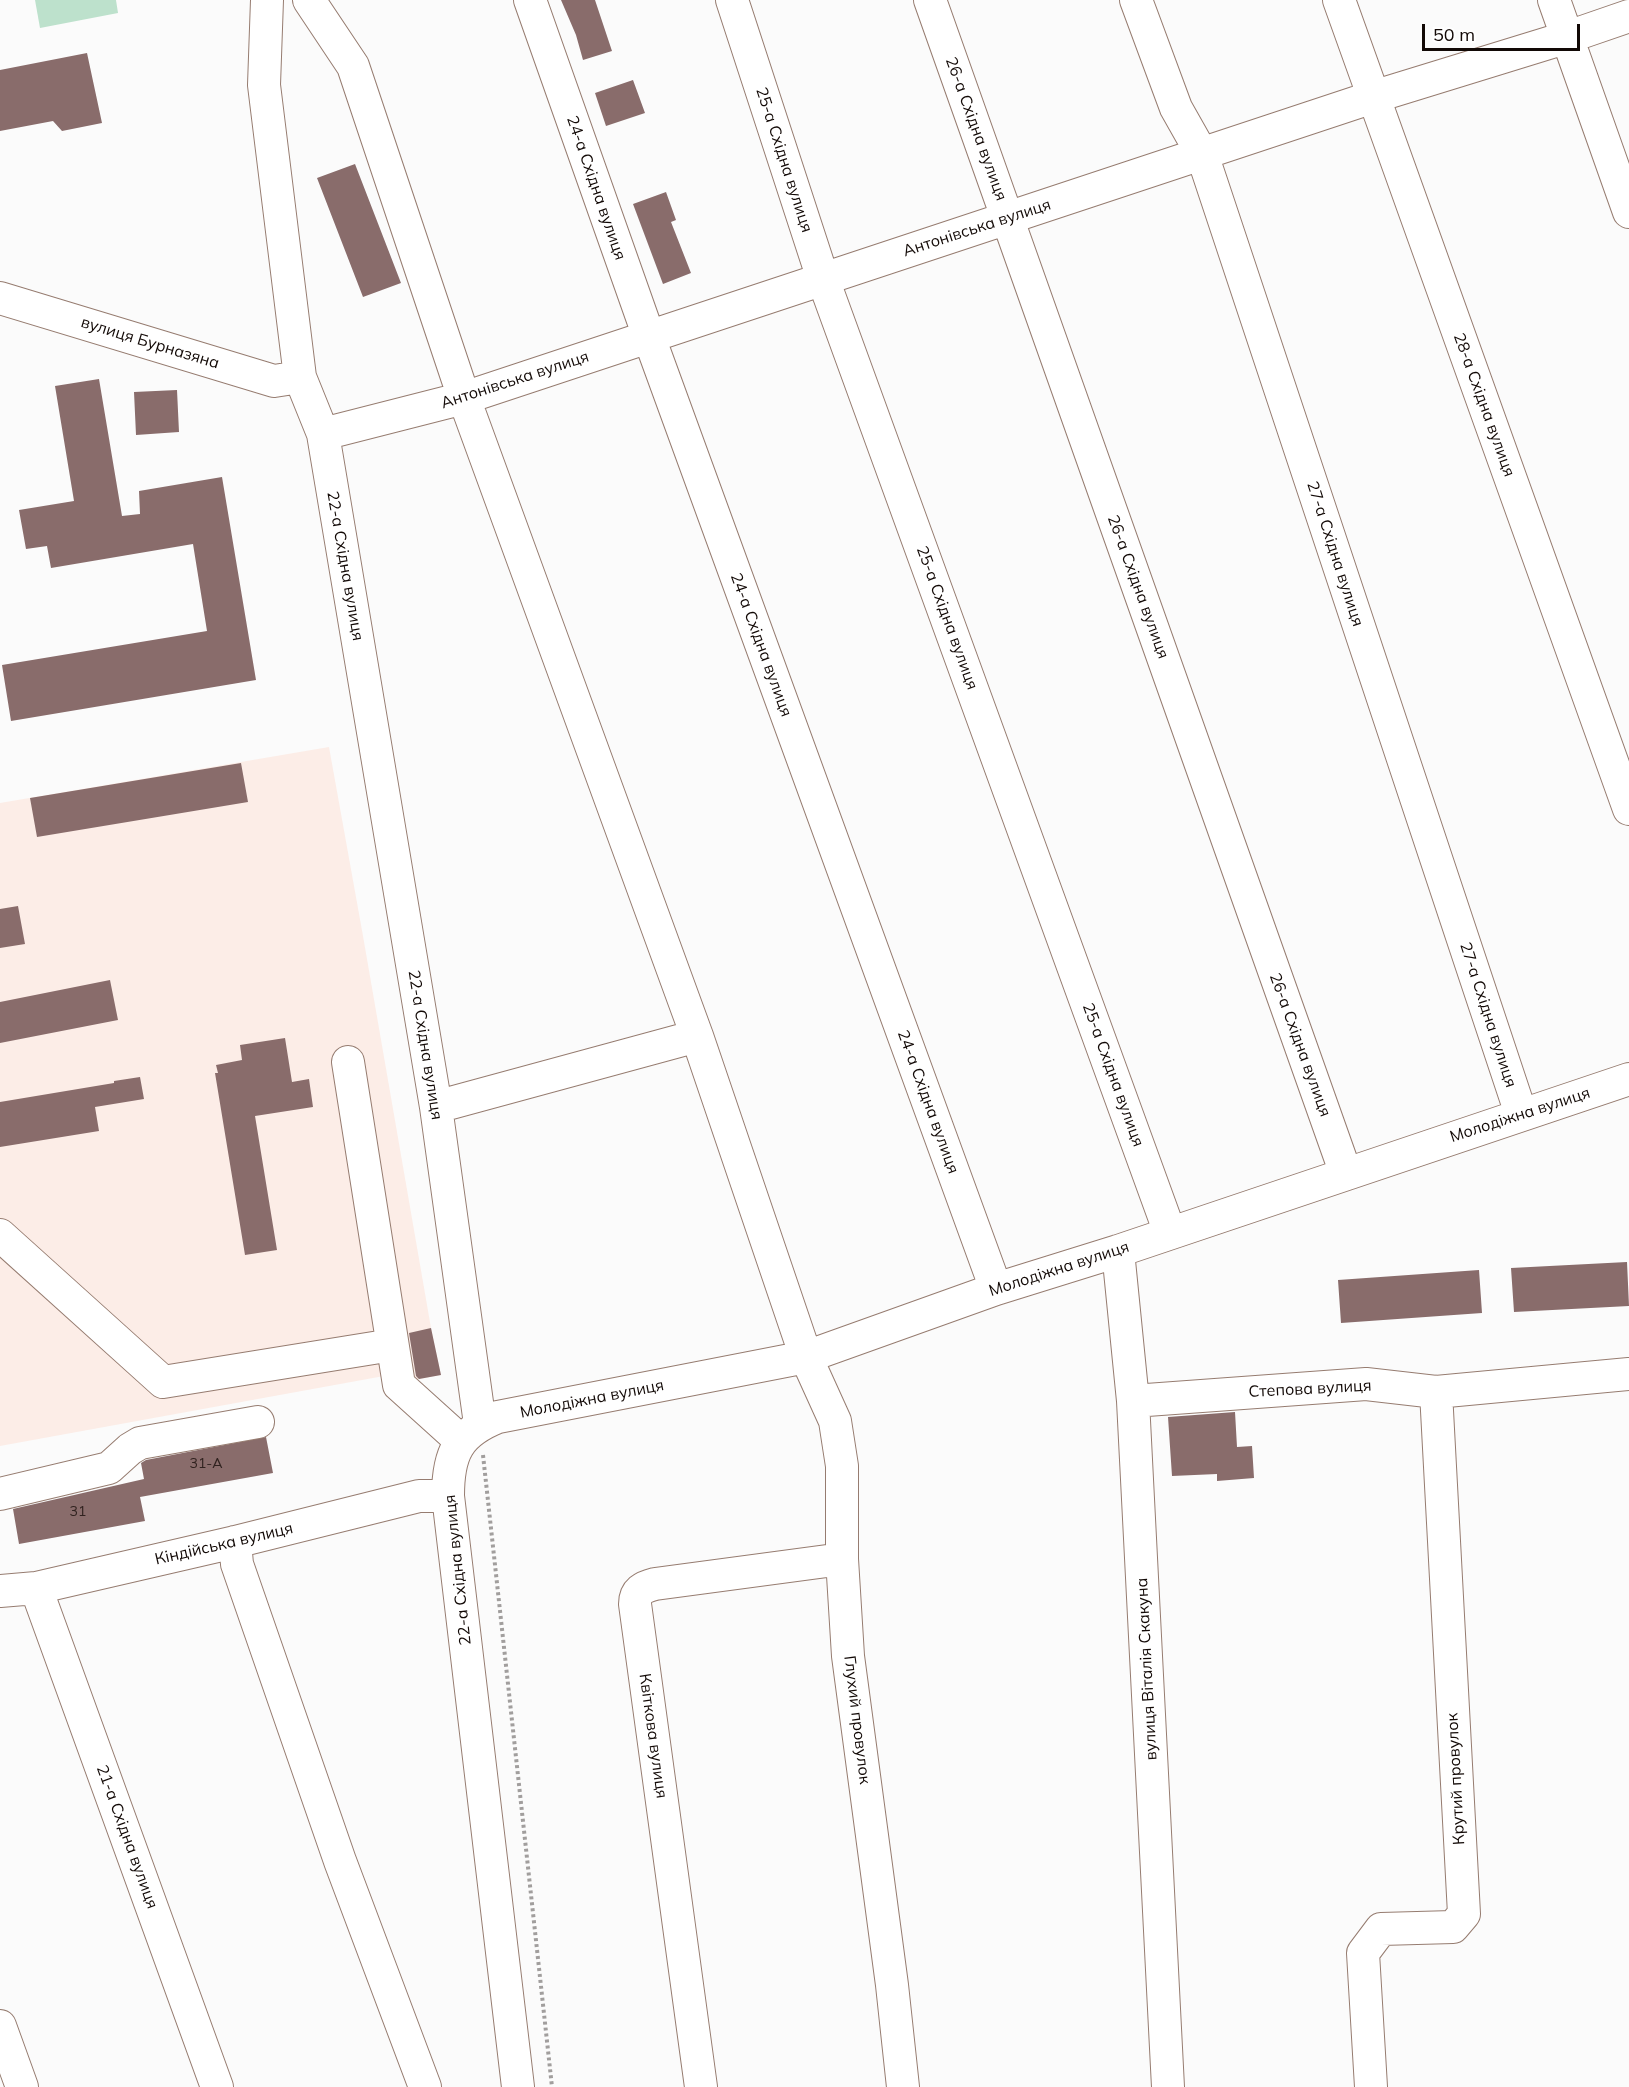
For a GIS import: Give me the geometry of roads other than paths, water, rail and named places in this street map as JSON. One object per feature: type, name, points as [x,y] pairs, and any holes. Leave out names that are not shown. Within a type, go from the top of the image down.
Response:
[{"type":"street","name":"22-а Східна вулиця","points":[[267,0],[264,85],[300,378],[323,434],[436,1107],[470,1433],[450,1466],[448,1496],[518,2087]]},
{"type":"street","name":"Глухий провулок","points":[[309,0],[353,66],[464,398],[697,1036],[806,1357],[835,1421],[842,1466],[842,1559],[848,1656],[892,1985],[903,2087]]},
{"type":"street","name":"24-а Східна вулиця","points":[[530,0],[649,337],[996,1288]]},
{"type":"street","name":"25-а Східна вулиця","points":[[732,0],[823,279],[1170,1233]]},
{"type":"street","name":"26-а Східна вулиця","points":[[930,0],[1346,1174]]},
{"type":"street","name":"27-а Східна вулиця","points":[[1136,0],[1176,108],[1202,154],[1521,1114]]},
{"type":"street","name":"28-а Східна вулиця","points":[[1339,0],[1629,809]]},
{"type":"street","points":[[1554,0],[1629,212]]},
{"type":"street","name":"Антонівська вулиця","points":[[323,434],[464,398],[1373,97],[1629,16]]},
{"type":"street","name":"вулиця Бурназяна","points":[[0,298],[274,381],[300,378]]},
{"type":"street","points":[[436,1107],[697,1036]]},
{"type":"street","points":[[348,1062],[399,1385],[470,1433]]},
{"type":"street","name":"Молодіжна вулиця","points":[[470,1433],[498,1417],[806,1357],[996,1288],[1118,1251],[1629,1079]]},
{"type":"street","points":[[0,1235],[163,1382],[392,1345]]},
{"type":"street","name":"вулиця Віталія Скакуна","points":[[1118,1251],[1133,1401],[1168,2087]]},
{"type":"street","name":"Степова вулиця","points":[[1133,1401],[1365,1384],[1436,1392],[1629,1374]]},
{"type":"street","name":"Крутий провулок","points":[[1371,2087],[1363,1953],[1381,1929],[1453,1927],[1464,1914],[1436,1392]]},
{"type":"street","points":[[0,1494],[109,1468],[140,1443],[258,1422]]},
{"type":"street","name":"Кіндійська вулиця","points":[[0,1591],[36,1588],[419,1496],[448,1496]]},
{"type":"street","points":[[235,1542],[237,1564],[340,1862],[425,2087]]},
{"type":"street","name":"Квіткова вулиця","points":[[701,2087],[635,1604],[636,1595],[640,1590],[655,1584],[842,1559]]},
{"type":"street","name":"21-а Східна вулиця","points":[[36,1588],[218,2087]]},
{"type":"street","points":[[0,2026],[22,2087]]}]
